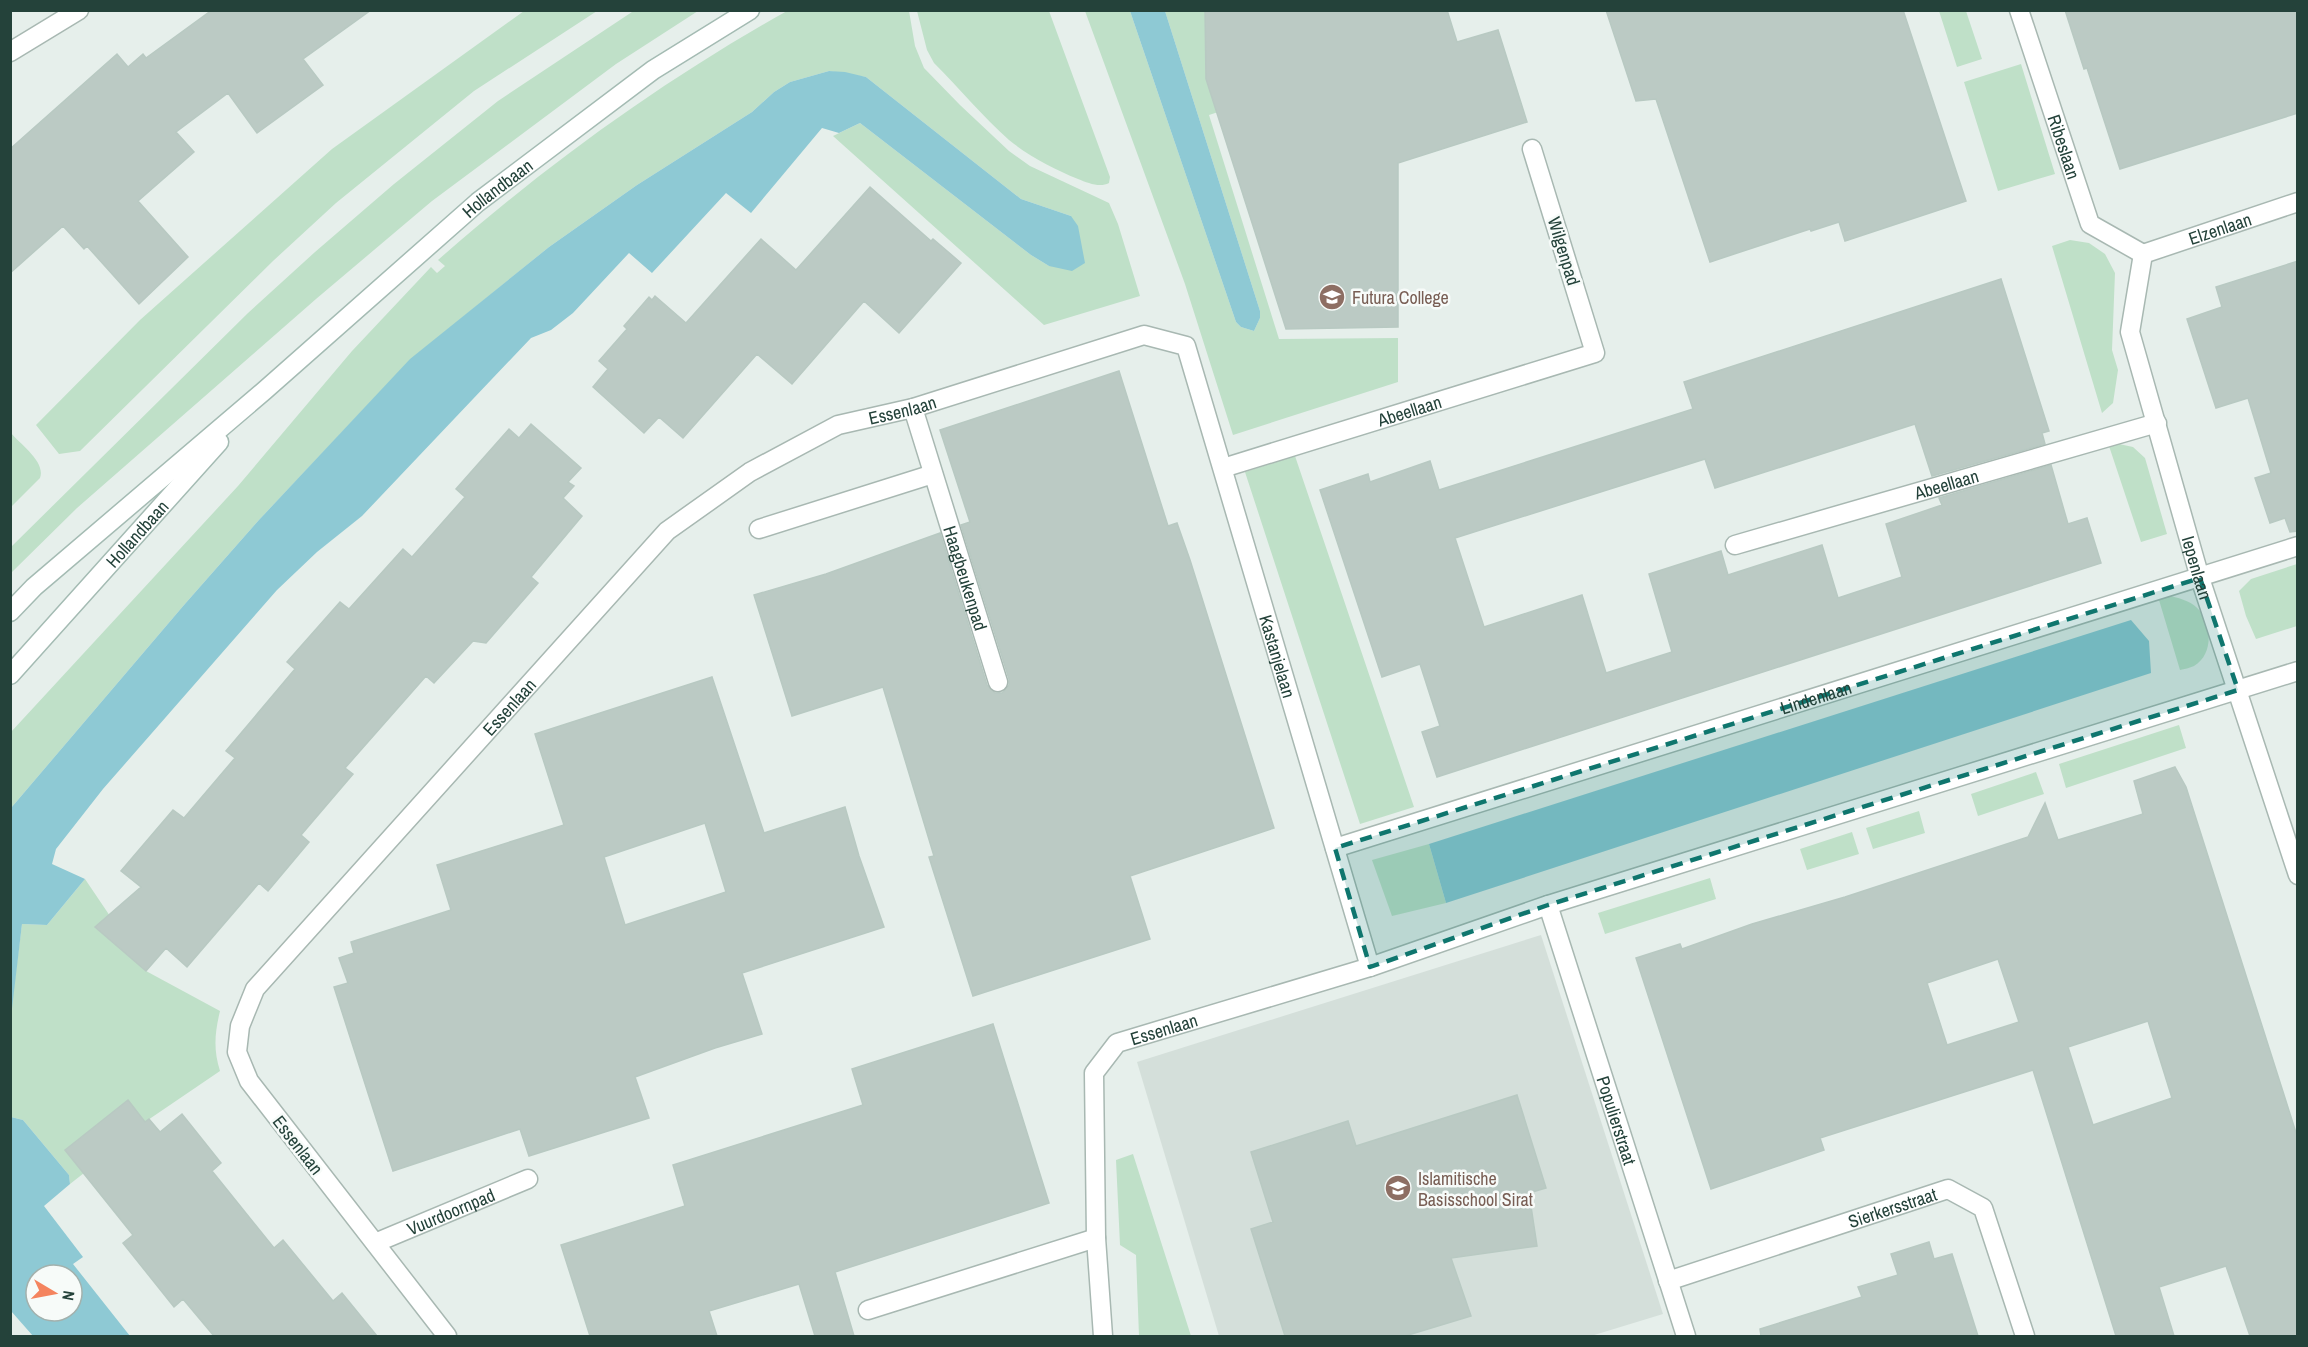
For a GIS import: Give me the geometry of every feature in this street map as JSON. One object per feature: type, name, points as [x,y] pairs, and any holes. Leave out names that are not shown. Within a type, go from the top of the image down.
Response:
[{"type":"street","points":[[10,52],[79,10]]},
{"type":"street","name":"Hollandbaan","points":[[10,612],[34,587],[264,391],[478,202],[653,70],[750,10]]},
{"type":"street","name":"Ribeslaan","points":[[2019,10],[2090,224],[2143,254]]},
{"type":"street","name":"Wilgenpad","points":[[1532,149],[1595,353]]},
{"type":"street","name":"Elzenlaan","points":[[2143,254],[2298,202]]},
{"type":"street","name":"Iepenlaan","points":[[2143,254],[2130,332],[2200,578],[2298,875]]},
{"type":"street","name":"Essenlaan","points":[[447,1336],[249,1081],[237,1052],[240,1026],[255,989],[667,531],[750,472],[838,425],[913,408],[1144,335],[1186,346]]},
{"type":"street","name":"Kastanjelaan","points":[[1186,346],[1370,967]]},
{"type":"street","name":"Abeellaan","points":[[1223,468],[1595,353]]},
{"type":"street","name":"Hollandbaan","points":[[10,675],[264,391]]},
{"type":"street","name":"Haagbeukenpad","points":[[913,408],[998,682]]},
{"type":"street","name":"Abeellaan","points":[[1735,545],[2157,423]]},
{"type":"street","points":[[759,529],[933,474]]},
{"type":"street","name":"Lindenlaan","points":[[1335,848],[2298,546]]},
{"type":"street","points":[[1370,967],[1548,905],[2298,670]]},
{"type":"street","name":"Populierstraat","points":[[1548,905],[1686,1336]]},
{"type":"street","name":"Essenlaan","points":[[1103,1336],[1096,1238],[1095,1073],[1116,1043],[1370,967]]},
{"type":"street","name":"Vuurdoornpad","points":[[375,1243],[528,1179]]},
{"type":"street","name":"Sierkersstraat","points":[[1668,1281],[1948,1189],[1983,1208],[2025,1336]]},
{"type":"street","points":[[868,1310],[1096,1238]]},
{"type":"highlighted area","points":[[2200,578],[2238,690],[1548,905],[1370,967],[1335,848]]},
{"type":"shaded area","name":"Islamitische Basisschool Sirat","points":[[1541,935],[1663,1314],[1591,1336],[1219,1336],[1137,1062]]},
{"type":"green space","points":[[635,10],[698,11],[616,64],[432,201],[77,508],[11,573],[11,547],[248,313],[315,252],[394,184],[498,101]]},
{"type":"green space","points":[[524,11],[597,11],[474,91],[336,203],[273,261],[80,451],[59,454],[36,425],[140,320],[332,149]]},
{"type":"green space","points":[[787,11],[909,11],[915,46],[924,68],[960,105],[1009,151],[1030,166],[1109,203],[1118,224],[1140,296],[1044,325],[833,136],[860,123],[1031,255],[1049,266],[1071,216],[1021,199],[866,77],[829,71],[790,82],[774,92],[752,112],[637,185],[549,247],[410,360],[258,521],[11,808],[11,732],[238,486],[352,351],[431,267],[437,273],[445,266],[438,260],[521,191],[606,126],[695,66]]},
{"type":"green space","points":[[917,11],[1049,11],[1110,177],[1109,183],[1094,184],[1069,175],[1051,167],[1009,140],[934,63],[927,50]]},
{"type":"green space","points":[[1085,11],[1130,11],[1236,322],[1241,327],[1254,331],[1260,318],[1260,311],[1165,11],[1257,11],[1252,101],[1209,115],[1279,339],[1398,338],[1398,382],[1233,435],[1185,284]]},
{"type":"green space","points":[[1939,11],[1966,11],[1982,59],[1957,67]]},
{"type":"green space","points":[[2021,64],[2055,174],[1998,191],[1964,82]]},
{"type":"green space","points":[[2070,240],[2089,243],[2105,254],[2115,273],[2112,350],[2118,370],[2113,403],[2102,413],[2052,246]]},
{"type":"green space","points":[[11,433],[32,454],[41,472],[40,478],[11,507]]},
{"type":"green space","points":[[2119,444],[2133,447],[2145,458],[2167,534],[2141,542],[2109,446]]},
{"type":"green space","points":[[1295,456],[1414,807],[1360,824],[1245,472]]},
{"type":"green space","points":[[2297,564],[2297,626],[2256,639],[2239,591],[2251,579]]},
{"type":"green space","points":[[2171,596],[2187,601],[2200,611],[2207,625],[2209,640],[2205,655],[2200,661],[2192,667],[2180,670],[2159,600]]},
{"type":"green space","points":[[2179,725],[2186,748],[2066,788],[2059,764]]},
{"type":"green space","points":[[2036,772],[2044,794],[1978,816],[1971,794]]},
{"type":"green space","points":[[1919,811],[1925,833],[1873,849],[1866,828]]},
{"type":"green space","points":[[1852,832],[1859,854],[1807,870],[1800,849]]},
{"type":"green space","points":[[1429,844],[1446,903],[1392,916],[1372,860]]},
{"type":"green space","points":[[1710,878],[1716,899],[1605,934],[1598,913]]},
{"type":"green space","points":[[85,879],[112,919],[95,927],[146,971],[220,1011],[216,1055],[220,1071],[145,1122],[127,1101],[65,1150],[84,1173],[70,1184],[69,1175],[23,1120],[11,1117],[10,1017],[22,924],[47,925]]},
{"type":"green space","points":[[1133,1154],[1191,1336],[1139,1336],[1136,1255],[1120,1245],[1116,1160]]},
{"type":"water","points":[[1130,11],[1165,11],[1260,311],[1260,318],[1254,331],[1241,327],[1236,322]]},
{"type":"water","points":[[829,71],[866,77],[1021,199],[1071,216],[1078,226],[1085,263],[1072,271],[1049,266],[1031,255],[860,123],[839,133],[822,128],[751,213],[726,193],[652,273],[629,253],[573,313],[551,330],[531,338],[362,516],[317,552],[277,590],[103,789],[56,849],[52,864],[85,879],[47,925],[22,924],[11,1017],[11,808],[184,605],[258,521],[410,359],[549,247],[637,185],[752,112],[774,92],[790,82]]},
{"type":"water","points":[[2131,620],[2149,641],[2151,673],[1446,903],[1429,844]]},
{"type":"water","points":[[11,1117],[23,1120],[69,1175],[70,1184],[44,1206],[83,1257],[74,1263],[24,1263],[24,1323],[84,1323],[84,1278],[130,1336],[33,1336],[11,1311]]},
{"type":"building","points":[[212,10],[371,10],[303,59],[323,85],[257,133],[228,93],[176,132],[194,152],[138,201],[188,257],[139,304],[87,246],[84,249],[63,226],[10,273],[10,149],[117,54],[128,67],[143,54],[146,58]]},
{"type":"building","points":[[1205,10],[1447,10],[1457,42],[1498,30],[1527,122],[1398,163],[1398,327],[1286,329],[1206,79]]},
{"type":"building","points":[[1606,10],[1903,10],[1966,201],[1845,241],[1839,222],[1811,231],[1810,229],[1710,262],[1656,99],[1636,101]]},
{"type":"building","points":[[2065,10],[2298,10],[2298,113],[2120,169],[2087,68],[2084,69]]},
{"type":"building","points":[[870,187],[931,241],[933,239],[961,263],[899,333],[864,301],[792,384],[757,354],[683,438],[659,417],[644,433],[593,387],[608,369],[599,361],[627,329],[624,326],[649,297],[652,300],[655,296],[686,323],[761,239],[796,270]]},
{"type":"building","points":[[2298,261],[2298,531],[2290,532],[2285,518],[2270,523],[2255,478],[2271,473],[2248,398],[2216,408],[2187,319],[2222,307],[2216,287]]},
{"type":"building","points":[[2001,279],[2049,431],[2042,433],[2045,444],[1932,476],[1915,424],[1715,488],[1705,459],[1455,538],[1484,627],[1582,595],[1606,673],[1672,652],[1649,574],[1721,551],[1728,575],[1822,545],[1838,598],[1902,577],[1886,524],[1942,505],[1939,498],[2051,465],[2068,524],[2087,518],[2101,563],[1437,777],[1422,732],[1440,726],[1420,664],[1382,677],[1320,490],[1368,474],[1370,482],[1430,461],[1439,490],[1693,409],[1684,382]]},
{"type":"building","points":[[1119,371],[1168,526],[1177,523],[1190,560],[1274,828],[1130,876],[1150,939],[973,996],[929,857],[934,856],[883,687],[792,716],[754,595],[826,574],[940,533],[987,685],[995,693],[1002,693],[1009,685],[1009,679],[961,525],[970,522],[940,430]]},
{"type":"building","points":[[531,424],[581,468],[568,482],[574,486],[563,498],[582,516],[531,577],[538,583],[486,643],[473,641],[434,683],[426,676],[345,768],[353,774],[301,835],[309,842],[268,891],[259,883],[187,967],[166,948],[146,971],[95,927],[141,887],[121,871],[173,810],[184,818],[235,758],[226,751],[295,669],[287,662],[340,602],[349,609],[403,549],[412,557],[465,497],[456,489],[509,429],[519,438]]},
{"type":"building","points":[[712,677],[764,833],[845,807],[859,856],[884,927],[742,973],[762,1034],[715,1048],[635,1077],[649,1118],[529,1156],[520,1129],[393,1171],[334,987],[348,983],[339,958],[354,953],[351,942],[451,910],[437,865],[564,825],[535,734]],"holes":[[[705,823],[726,892],[625,925],[604,857]]]},
{"type":"building","points":[[2175,767],[2186,787],[2298,1139],[2298,1336],[2250,1336],[2226,1266],[2159,1287],[2174,1336],[2116,1336],[2033,1070],[1820,1138],[1824,1150],[1711,1189],[1636,958],[1680,944],[1682,949],[1752,924],[1845,897],[2028,837],[2045,803],[2058,840],[2143,814],[2134,781]],"holes":[[[1998,959],[2019,1022],[1947,1045],[1927,983]],[[2148,1021],[2172,1098],[2093,1125],[2068,1047]]]},
{"type":"building","points":[[993,1024],[1049,1203],[835,1272],[854,1336],[815,1336],[799,1284],[709,1311],[717,1336],[590,1336],[561,1245],[685,1206],[673,1165],[863,1105],[852,1069]]},
{"type":"building","points":[[1517,1095],[1546,1188],[1529,1193],[1537,1246],[1451,1258],[1471,1316],[1405,1336],[1285,1336],[1251,1229],[1273,1222],[1251,1152],[1348,1121],[1356,1146]]},
{"type":"building","points":[[128,1100],[145,1122],[149,1119],[160,1132],[182,1114],[221,1163],[212,1171],[274,1248],[283,1240],[333,1301],[342,1293],[377,1336],[214,1336],[183,1299],[174,1307],[123,1243],[133,1235],[65,1150]]},
{"type":"building","points":[[1929,1242],[1934,1259],[1952,1254],[1978,1336],[1761,1336],[1760,1329],[1862,1297],[1858,1287],[1898,1275],[1891,1254]]},
{"type":"place","name":"Futura College","points":[[1332,297]]},
{"type":"place","name":"Islamitische Basisschool Sirat","points":[[1398,1188]]}]
